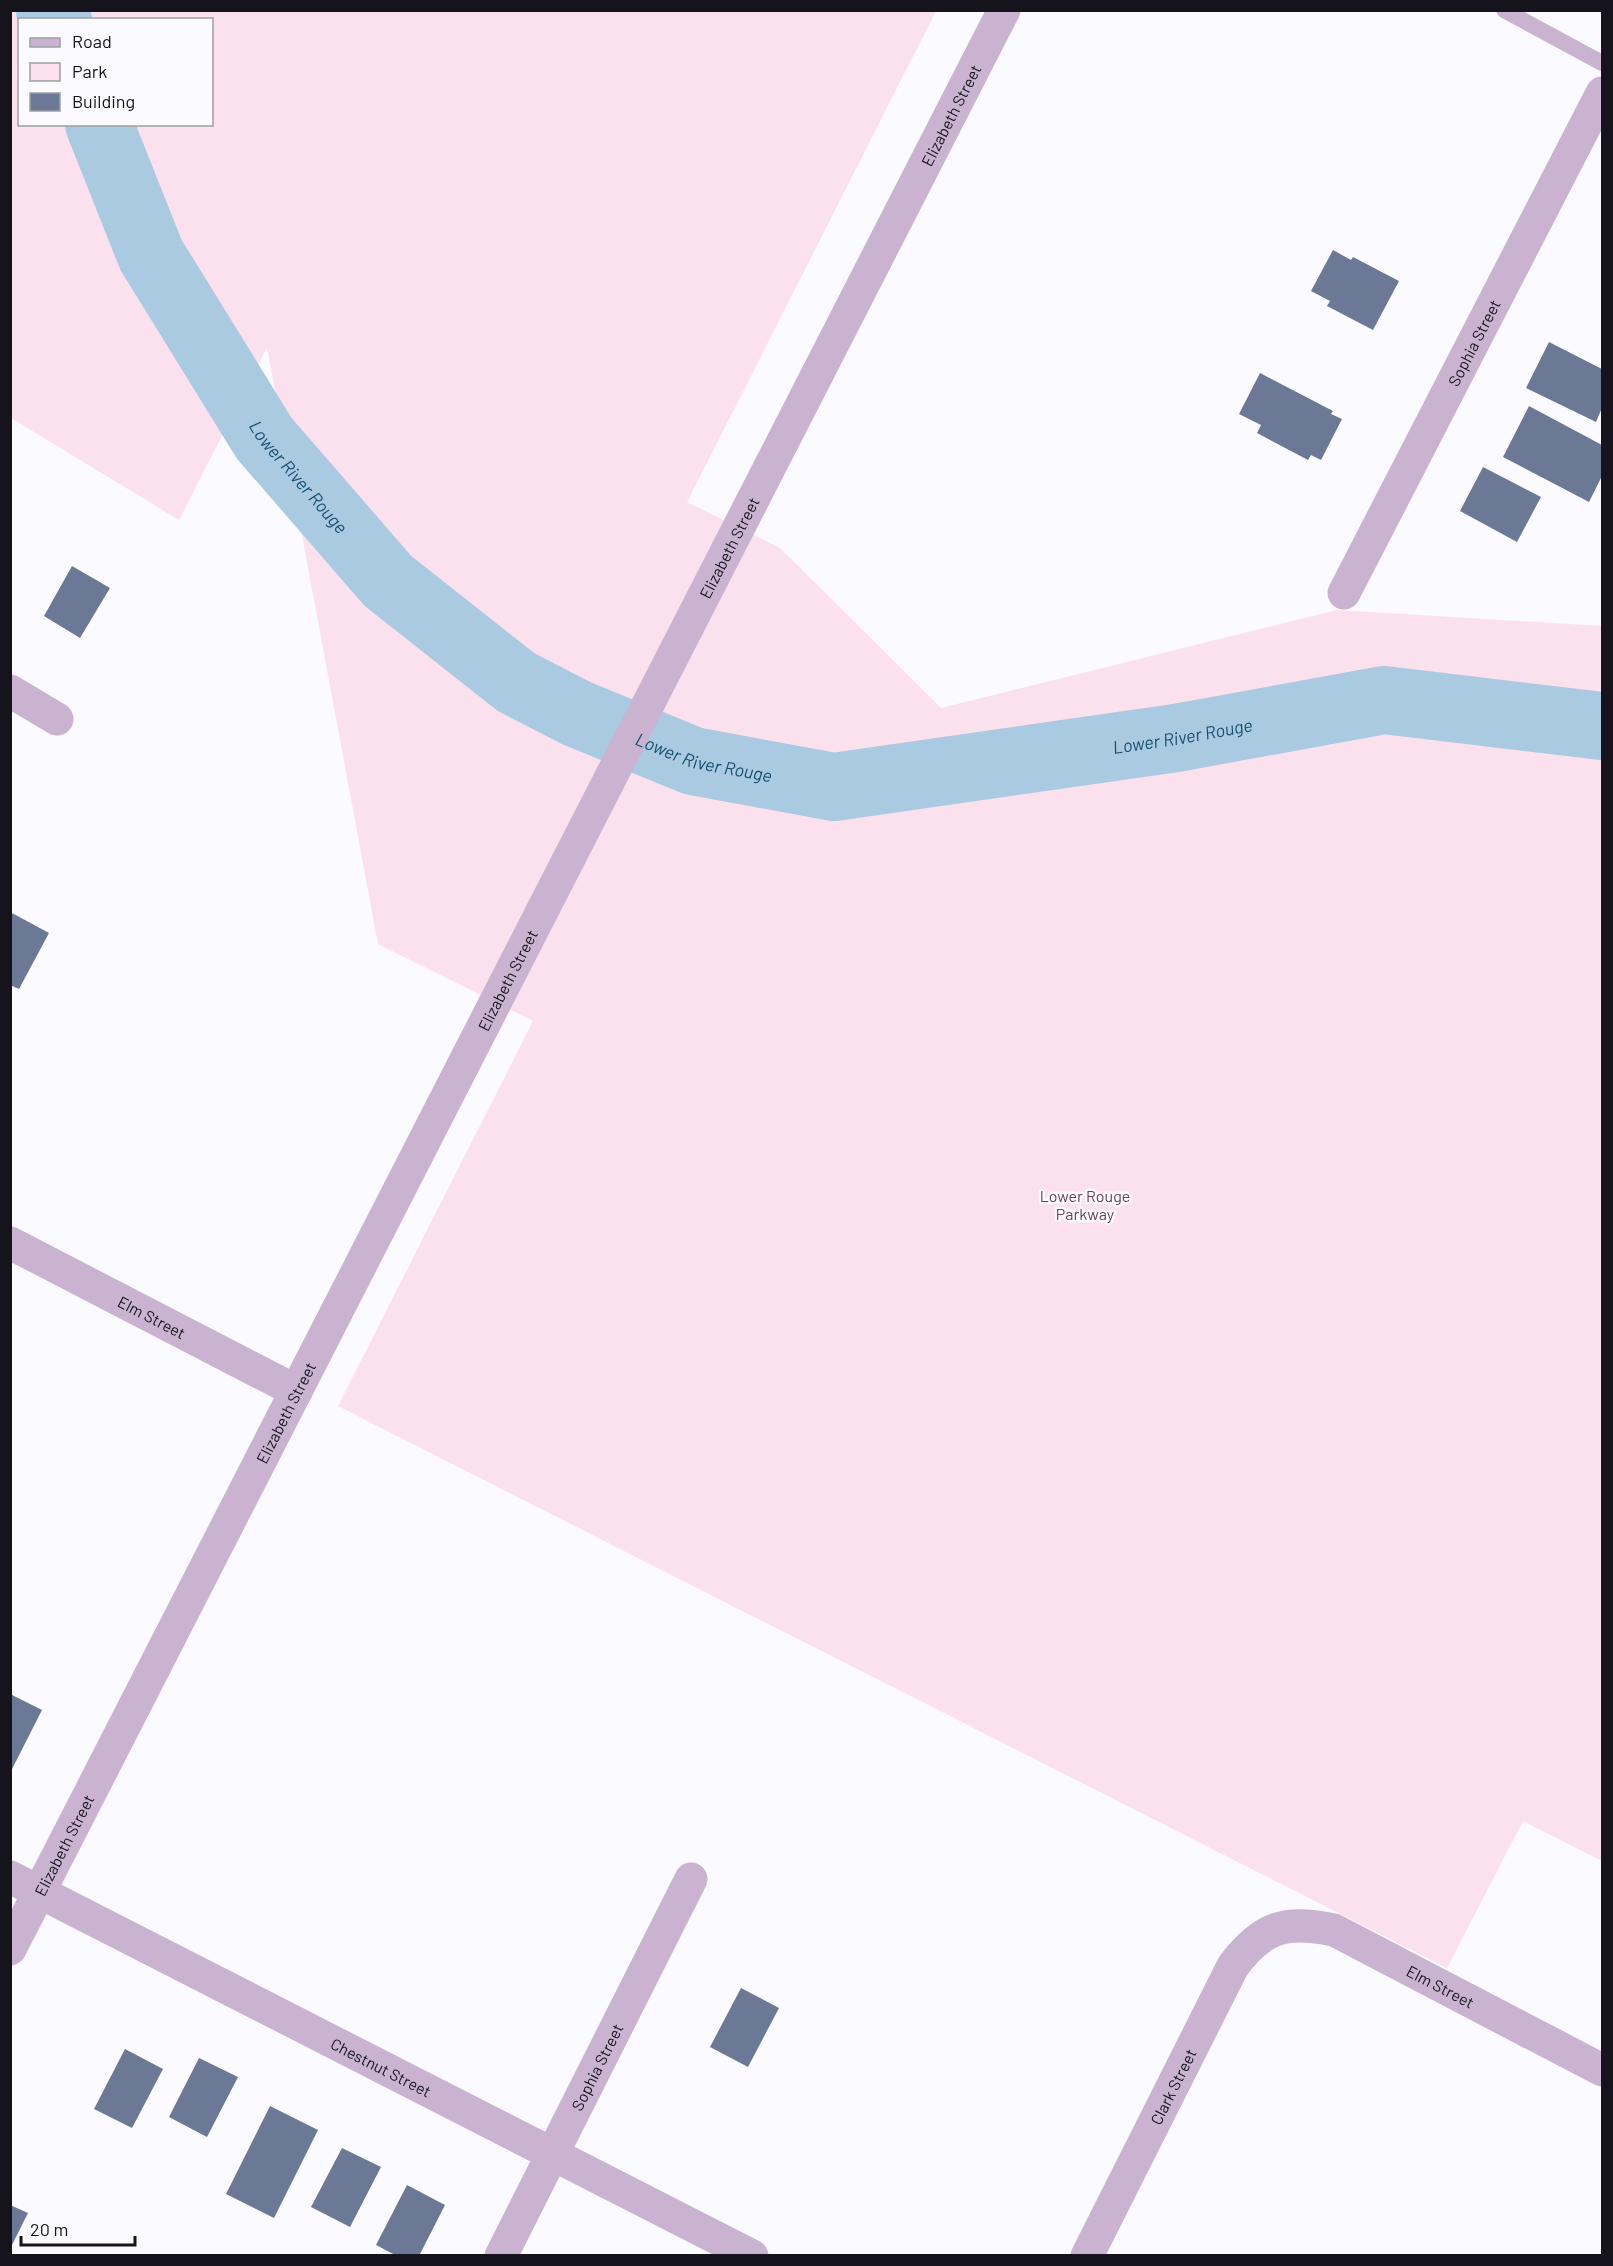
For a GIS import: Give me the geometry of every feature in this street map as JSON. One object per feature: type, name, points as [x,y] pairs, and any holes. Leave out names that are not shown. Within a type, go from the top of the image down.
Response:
[{"type":"street","name":"Elizabeth Street","points":[[10,1949],[1004,10]]},
{"type":"street","name":"Sophia Street","points":[[1344,593],[1602,93]]},
{"type":"street","points":[[10,692],[57,719]]},
{"type":"street","name":"Elm Street","points":[[10,1243],[296,1391]]},
{"type":"street","name":"Chestnut Street","points":[[10,1877],[752,2256]]},
{"type":"street","name":"Sophia Street","points":[[501,2256],[691,1880]]},
{"type":"street","name":"Elm Street","points":[[1275,1929],[1302,1924],[1334,1930],[1602,2070]]},
{"type":"street","name":"Clark Street","points":[[1088,2256],[1233,1966],[1249,1944],[1275,1929]]},
{"type":"lane","points":[[1504,10],[1602,63]]},
{"type":"green space","name":"Lower Rouge Parkway","points":[[10,11],[936,11],[687,502],[780,548],[941,708],[1337,610],[1602,626],[1602,1861],[1523,1821],[1447,1968],[338,1406],[533,1021],[378,944],[267,347],[179,520],[11,418]]},
{"type":"building","points":[[1333,250],[1351,260],[1353,257],[1399,281],[1373,330],[1327,306],[1330,301],[1311,291]]},
{"type":"building","points":[[1549,342],[1602,369],[1602,408],[1596,422],[1526,388]]},
{"type":"building","points":[[1260,373],[1333,411],[1331,414],[1342,419],[1321,460],[1311,455],[1308,460],[1257,433],[1261,425],[1239,414]]},
{"type":"building","points":[[1529,406],[1602,445],[1602,476],[1589,502],[1503,457]]},
{"type":"building","points":[[1483,467],[1541,497],[1517,542],[1460,511]]},
{"type":"building","points":[[72,566],[110,588],[80,638],[44,616]]},
{"type":"building","points":[[10,912],[49,933],[19,989],[10,985]]},
{"type":"building","points":[[10,1694],[42,1710],[10,1773]]},
{"type":"building","points":[[741,1988],[779,2008],[748,2067],[710,2047]]},
{"type":"building","points":[[125,2049],[163,2069],[132,2128],[94,2109]]},
{"type":"building","points":[[199,2058],[238,2077],[207,2137],[169,2117]]},
{"type":"building","points":[[270,2106],[318,2130],[274,2218],[226,2194]]},
{"type":"building","points":[[342,2148],[381,2167],[350,2227],[311,2207]]},
{"type":"building","points":[[407,2185],[445,2205],[419,2256],[397,2256],[376,2245]]},
{"type":"building","points":[[10,2205],[28,2213],[10,2249]]},
{"type":"waterway","name":"Lower River Rouge","points":[[50,10],[56,18]]},
{"type":"waterway","name":"Lower River Rouge","points":[[100,126],[151,255],[264,438],[388,581],[516,682],[576,713],[693,761],[834,787],[1176,738],[1384,700],[1602,726]]}]
